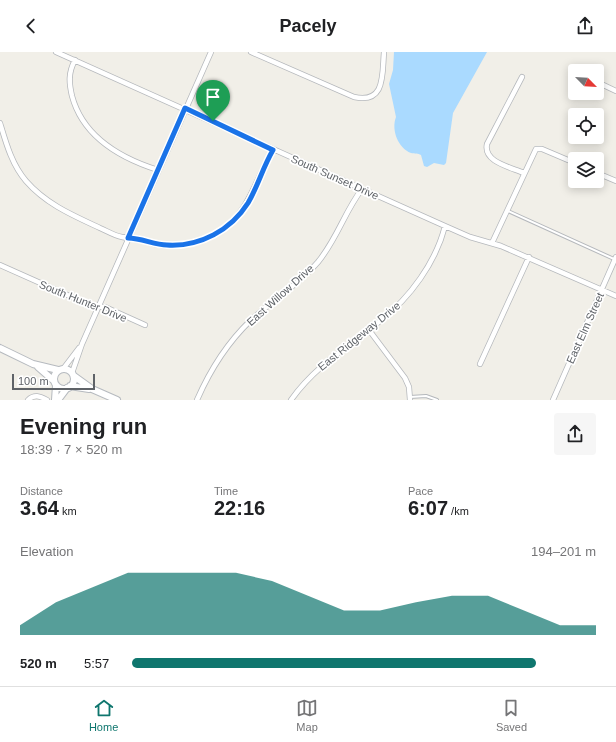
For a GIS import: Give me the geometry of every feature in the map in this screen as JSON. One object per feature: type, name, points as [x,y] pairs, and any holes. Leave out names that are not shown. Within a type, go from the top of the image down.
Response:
[{"type":"main road","points":[[0,348],[33,364],[61,388],[69,387],[92,389]]},
{"type":"main road","points":[[33,364],[68,369],[92,389],[117,400]]},
{"type":"main road","points":[[55,400],[54,375],[60,369]]},
{"type":"main road","points":[[58,400],[74,382],[73,374]]},
{"type":"street","name":"South Sunset Drive","points":[[56,52],[185,108],[273,150],[445,226],[528,257],[616,296]]},
{"type":"street","points":[[73,374],[82,344],[211,52]]},
{"type":"street","points":[[251,52],[354,97],[364,99],[376,94],[382,81],[384,52]]},
{"type":"street","points":[[75,60],[70,71],[70,89],[86,126],[94,135],[115,151],[158,170]]},
{"type":"street","points":[[522,77],[487,144],[486,149],[488,156],[495,161],[524,174]]},
{"type":"street","points":[[604,85],[616,90]]},
{"type":"street","points":[[0,123],[12,157],[25,179],[36,192],[66,213],[121,237],[156,244],[182,245],[197,242],[218,232],[237,217],[247,203],[273,150]]},
{"type":"street","points":[[492,243],[536,149],[542,149],[568,160]]},
{"type":"street","points":[[604,176],[616,181]]},
{"type":"street","name":"East Willow Drive","points":[[197,400],[212,369],[236,336],[251,320],[293,286],[318,261],[330,245],[354,199],[362,189]]},
{"type":"street","name":"East Ridgeway Drive","points":[[291,400],[309,377],[397,306],[416,284],[430,261],[445,226]]},
{"type":"street","points":[[480,364],[528,257]]},
{"type":"street","name":"East Elm Street","points":[[553,400],[615,258]]},
{"type":"street","name":"South Hunter Drive","points":[[0,265],[92,306],[105,308],[145,325]]},
{"type":"street","points":[[369,330],[405,378],[409,387],[410,398]]},
{"type":"street","points":[[60,369],[82,344]]},
{"type":"street","points":[[28,400],[32,396],[36,396],[47,400]]},
{"type":"lane","points":[[508,211],[615,258]]},
{"type":"lane","points":[[410,398],[426,396],[437,400]]},
{"type":"water","points":[[394,52],[487,52],[453,113],[446,163],[444,165],[434,163],[427,167],[424,166],[421,155],[406,151],[399,143],[395,133],[394,127],[396,117],[389,84],[393,70]]},
{"type":"route","points":[[185,108],[213,121],[273,150],[252,196],[241,212],[231,223],[218,232],[197,242],[168,246],[135,238],[128,238],[185,108]]}]
